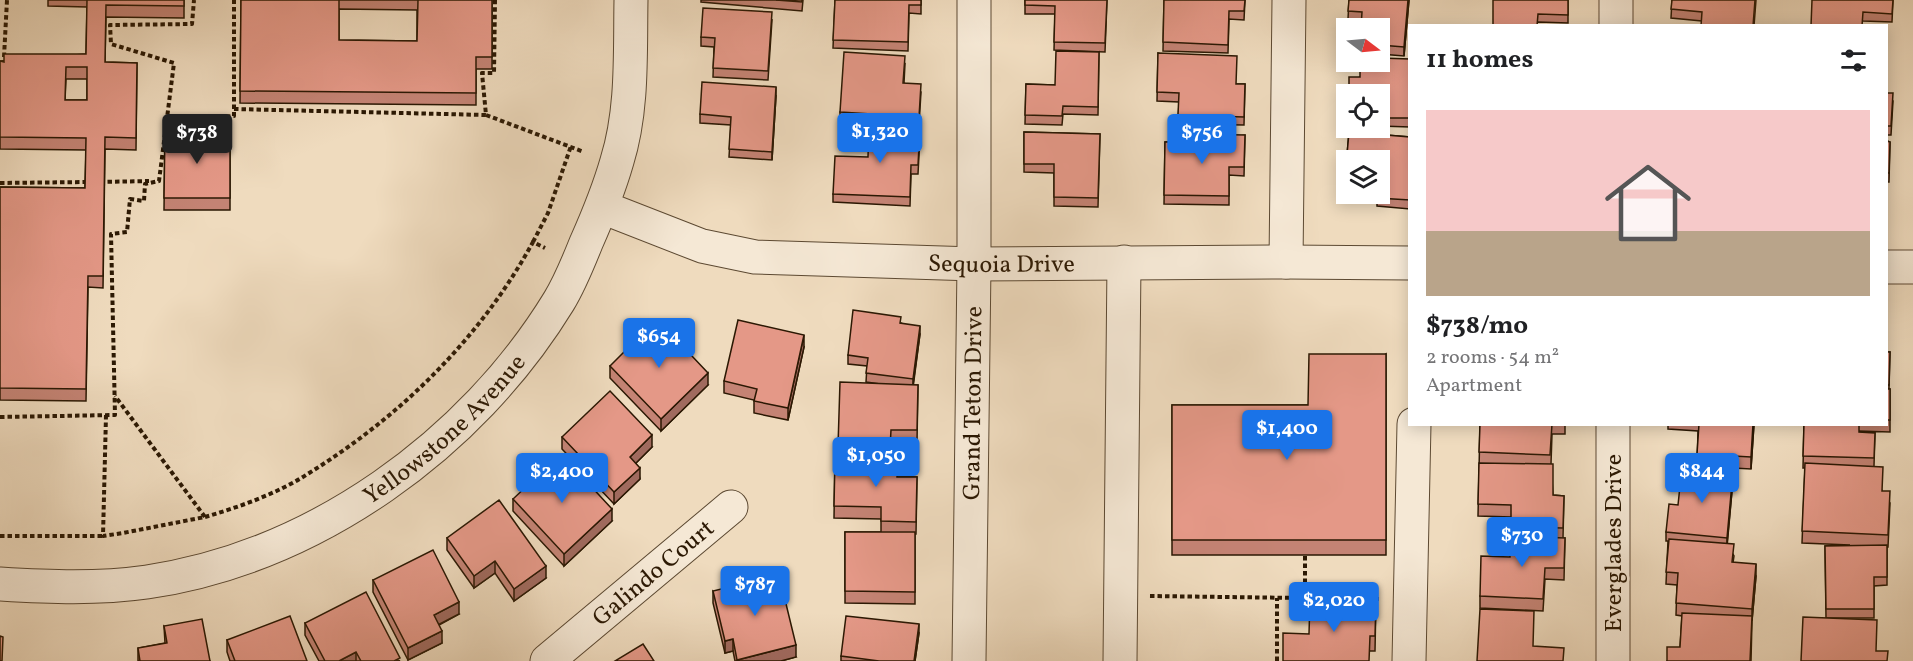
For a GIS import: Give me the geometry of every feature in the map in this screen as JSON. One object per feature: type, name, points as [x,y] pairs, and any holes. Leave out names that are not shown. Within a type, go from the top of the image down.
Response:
[{"type":"street","name":"Yellowstone Avenue","points":[[0,584],[66,588],[107,587],[147,582],[240,560],[346,509],[390,481],[432,449],[481,403],[520,357],[559,301],[571,279],[602,207],[617,161],[626,121],[630,69],[631,0]]},
{"type":"street","name":"Grand Teton Drive","points":[[969,661],[974,264],[974,0]]},
{"type":"street","points":[[1286,262],[1289,0]]},
{"type":"street","points":[[1616,0],[1616,24]]},
{"type":"street","name":"Sequoia Drive","points":[[602,207],[702,246],[755,258],[974,264],[1408,263]]},
{"type":"street","points":[[1120,661],[1124,262]]},
{"type":"street","points":[[1888,267],[1913,267]]},
{"type":"street","points":[[1409,661],[1414,426]]},
{"type":"street","name":"Everglades Drive","points":[[1612,661],[1613,426]]},
{"type":"street","name":"Galindo Court","points":[[547,661],[731,507]]},
{"type":"path","points":[[4,66],[8,0]]},
{"type":"path","points":[[159,181],[174,63],[111,44],[110,26],[192,24],[194,0]]},
{"type":"path","points":[[166,119],[234,116],[234,0]]},
{"type":"path","points":[[486,115],[483,73],[494,73],[495,0]]},
{"type":"path","points":[[234,109],[486,115],[584,152]]},
{"type":"path","points":[[0,536],[103,536],[206,517],[264,495],[305,476],[385,420],[445,364],[509,284],[533,243],[548,213],[571,147]]},
{"type":"path","points":[[0,183],[159,181]]},
{"type":"path","points":[[0,417],[115,415],[111,234],[127,232],[130,199],[144,201],[145,184],[159,181]]},
{"type":"path","points":[[533,243],[546,248]]},
{"type":"path","points":[[115,395],[206,517]]},
{"type":"path","points":[[103,536],[106,415]]},
{"type":"path","points":[[1305,555],[1305,598]]},
{"type":"path","points":[[1147,596],[1384,599]]},
{"type":"path","points":[[1277,598],[1277,661]]},
{"type":"building","points":[[87,0],[184,0],[184,6],[106,5],[105,62],[137,63],[136,138],[105,137],[103,276],[88,276],[86,389],[0,388],[0,187],[85,188],[86,138],[0,137],[0,61],[4,62],[4,54],[86,54]],"holes":[[[66,67],[87,67],[87,100],[65,100]]]},
{"type":"building","points":[[241,0],[339,0],[339,40],[417,41],[418,0],[492,0],[492,57],[476,57],[476,93],[240,91]]},
{"type":"building","points":[[776,0],[802,0],[802,2]]},
{"type":"building","points":[[835,0],[921,0],[921,5],[909,5],[908,42],[833,40]]},
{"type":"building","points":[[1025,0],[1107,0],[1105,43],[1054,42],[1055,6],[1025,5]]},
{"type":"building","points":[[1164,0],[1245,0],[1244,11],[1229,11],[1228,45],[1163,42]]},
{"type":"building","points":[[1349,0],[1408,0],[1404,47],[1390,46],[1390,18],[1362,18],[1362,12],[1348,11]]},
{"type":"building","points":[[1493,0],[1568,0],[1568,15],[1538,14],[1537,24],[1493,24]]},
{"type":"building","points":[[1672,0],[1755,0],[1753,24],[1701,24],[1702,12],[1671,9]]},
{"type":"building","points":[[1812,0],[1893,0],[1892,14],[1863,12],[1862,24],[1811,24]]},
{"type":"building","points":[[703,8],[772,12],[768,71],[713,68],[715,38],[701,37]]},
{"type":"building","points":[[1056,51],[1099,52],[1098,107],[1063,106],[1062,116],[1025,115],[1026,84],[1055,85]]},
{"type":"building","points":[[844,52],[905,56],[903,83],[921,84],[919,117],[840,112]]},
{"type":"building","points":[[1158,53],[1237,56],[1236,84],[1245,84],[1244,117],[1178,115],[1179,93],[1157,92]]},
{"type":"building","points":[[1390,58],[1408,59],[1408,118],[1390,118],[1390,84],[1349,84],[1349,77],[1360,77],[1360,72],[1390,72]]},
{"type":"building","points":[[702,82],[776,87],[772,152],[729,149],[731,117],[700,114]]},
{"type":"building","points":[[1888,93],[1893,93],[1891,126],[1888,126]]},
{"type":"building","points":[[869,125],[920,127],[918,165],[911,165],[910,197],[833,194],[835,156],[868,157]]},
{"type":"building","points":[[165,131],[230,132],[230,198],[164,198]]},
{"type":"building","points":[[1024,132],[1100,134],[1098,198],[1054,197],[1054,164],[1024,164]]},
{"type":"building","points":[[1195,134],[1245,135],[1244,167],[1229,167],[1229,196],[1164,195],[1165,142],[1194,142]]},
{"type":"building","points":[[1390,135],[1408,137],[1408,200],[1390,199],[1390,150],[1347,150],[1348,138],[1390,138]]},
{"type":"building","points":[[1888,141],[1890,142],[1888,173]]},
{"type":"building","points":[[853,310],[901,317],[900,323],[920,326],[913,379],[866,373],[868,358],[848,355]]},
{"type":"building","points":[[657,319],[708,373],[661,419],[610,366]]},
{"type":"building","points":[[738,320],[804,335],[788,408],[754,401],[757,389],[724,381]]},
{"type":"building","points":[[1888,352],[1890,352],[1889,385]]},
{"type":"building","points":[[1309,354],[1386,354],[1386,540],[1172,540],[1172,405],[1308,405]]},
{"type":"building","points":[[840,382],[918,385],[917,430],[891,430],[890,448],[838,446]]},
{"type":"building","points":[[1888,389],[1890,389],[1890,420],[1888,420]]},
{"type":"building","points":[[610,391],[652,435],[630,457],[640,468],[614,492],[562,437]]},
{"type":"building","points":[[1480,426],[1552,426],[1550,455],[1479,452]]},
{"type":"building","points":[[1699,426],[1753,426],[1751,457],[1697,454]]},
{"type":"building","points":[[1804,426],[1859,426],[1859,432],[1875,433],[1874,458],[1803,456]]},
{"type":"building","points":[[561,454],[612,509],[564,554],[513,499]]},
{"type":"building","points":[[835,458],[898,459],[897,477],[917,477],[916,522],[881,521],[881,507],[834,506]]},
{"type":"building","points":[[1479,463],[1553,464],[1553,495],[1564,496],[1563,528],[1511,527],[1511,505],[1478,504]]},
{"type":"building","points":[[1805,463],[1883,467],[1882,491],[1890,491],[1888,535],[1802,531]]},
{"type":"building","points":[[1682,467],[1733,472],[1727,538],[1666,532],[1669,504],[1678,505]]},
{"type":"building","points":[[499,500],[546,566],[514,589],[495,561],[474,576],[447,538]]},
{"type":"building","points":[[845,532],[915,532],[915,592],[845,591]]},
{"type":"building","points":[[1511,536],[1565,538],[1564,568],[1545,568],[1543,599],[1480,596],[1481,556],[1510,557]]},
{"type":"building","points":[[1669,539],[1734,544],[1732,562],[1756,564],[1752,609],[1676,603],[1678,573],[1666,572]]},
{"type":"building","points":[[1887,545],[1887,577],[1874,577],[1874,609],[1826,609],[1825,546]]},
{"type":"building","points":[[433,550],[459,602],[434,615],[442,631],[408,648],[373,580]]},
{"type":"building","points":[[779,575],[796,645],[737,660],[733,639],[725,641],[713,591]]},
{"type":"building","points":[[366,592],[400,658],[394,661],[361,661],[356,652],[339,661],[325,661],[305,623]]},
{"type":"building","points":[[1310,600],[1376,600],[1375,636],[1370,636],[1369,661],[1283,661],[1283,633],[1309,634]]},
{"type":"building","points":[[1480,609],[1534,611],[1533,646],[1564,648],[1563,661],[1477,661]]},
{"type":"building","points":[[1682,613],[1752,616],[1750,661],[1667,661],[1667,647],[1680,647]]},
{"type":"building","points":[[290,616],[307,661],[235,661],[227,640]]},
{"type":"building","points":[[846,616],[919,624],[914,661],[879,661],[841,656]]},
{"type":"building","points":[[1803,617],[1877,620],[1876,651],[1888,651],[1887,661],[1801,661]]},
{"type":"building","points":[[202,619],[210,661],[140,661],[138,648],[167,643],[164,626]]},
{"type":"building","points":[[0,636],[3,637],[2,661],[0,661]]},
{"type":"building","points":[[643,644],[654,661],[615,661]]}]
